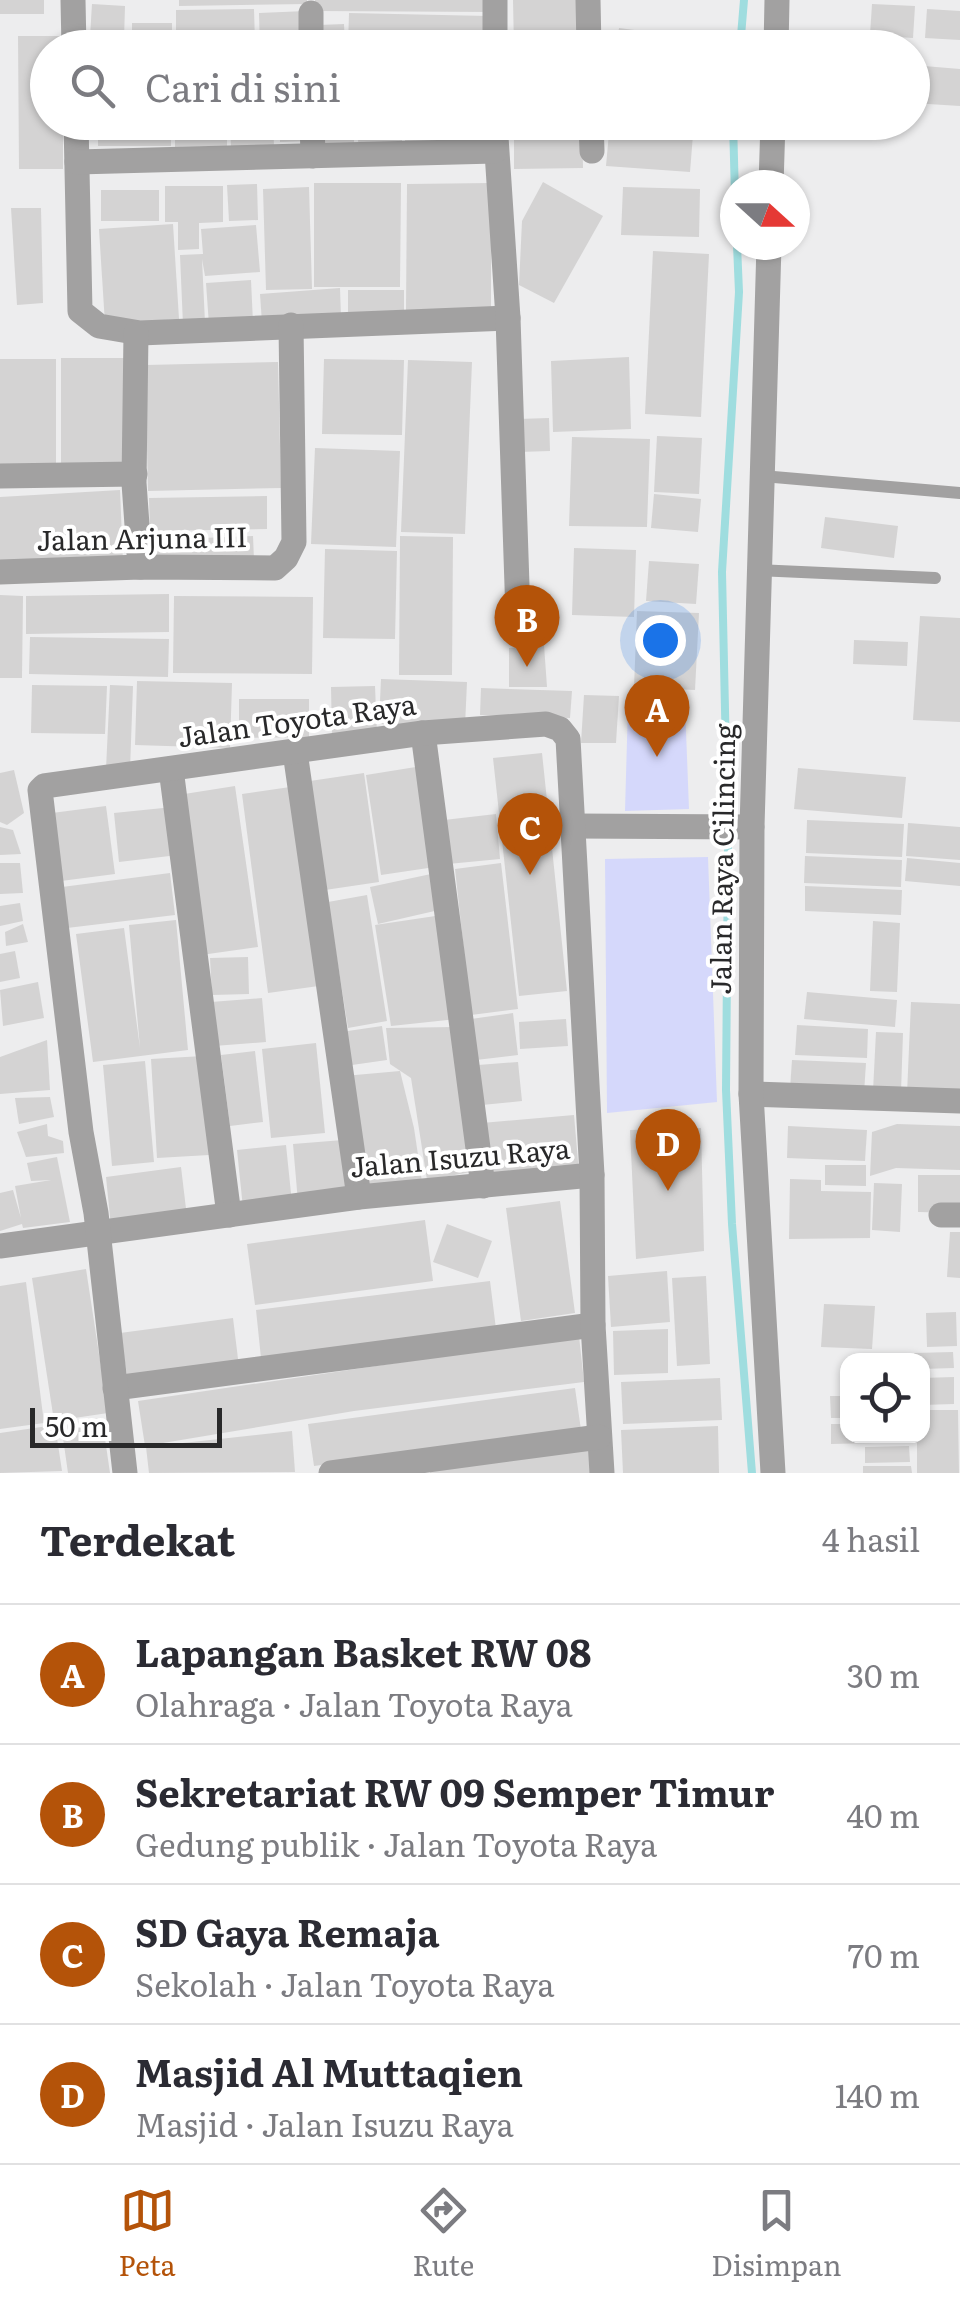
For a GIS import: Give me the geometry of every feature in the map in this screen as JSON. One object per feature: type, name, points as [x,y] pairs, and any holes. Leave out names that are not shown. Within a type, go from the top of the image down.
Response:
[{"type":"street","points":[[73,0],[74,30]]},
{"type":"street","points":[[495,0],[495,30]]},
{"type":"street","points":[[588,0],[589,30]]},
{"type":"street","points":[[776,30],[777,0]]},
{"type":"street","points":[[311,13],[311,30]]},
{"type":"street","points":[[76,140],[80,311],[99,326],[136,333],[508,318]]},
{"type":"street","points":[[313,140],[313,156]]},
{"type":"street","points":[[495,140],[508,318],[518,615]]},
{"type":"street","points":[[592,140],[592,151]]},
{"type":"street","points":[[771,170],[772,140]]},
{"type":"street","points":[[77,162],[495,151]]},
{"type":"street","name":"Jalan Raya Cilincing","points":[[769,260],[759,570],[744,827],[751,1094],[773,1473]]},
{"type":"street","name":"Jalan Arjuna III","points":[[0,572],[274,568],[286,558],[294,542],[291,325]]},
{"type":"street","points":[[136,333],[134,474],[140,567]]},
{"type":"street","points":[[0,476],[134,474]]},
{"type":"street","name":"Jalan Toyota Raya","points":[[97,1232],[38,794],[44,786],[422,733],[546,724],[560,729],[568,739],[592,1176]]},
{"type":"street","points":[[422,733],[482,1186]]},
{"type":"street","points":[[295,752],[358,1196]]},
{"type":"street","points":[[170,768],[229,1214]]},
{"type":"street","points":[[574,826],[744,827]]},
{"type":"street","points":[[751,1094],[960,1101]]},
{"type":"street","name":"Jalan Isuzu Raya","points":[[0,1246],[358,1196],[592,1176],[592,1325],[602,1473]]},
{"type":"street","points":[[97,1232],[125,1473]]},
{"type":"street","points":[[115,1388],[592,1325]]},
{"type":"street","points":[[331,1473],[599,1437]]},
{"type":"lane","points":[[762,476],[960,493]]},
{"type":"lane","points":[[759,570],[935,578]]},
{"type":"shaded area","points":[[628,705],[685,705],[689,809],[625,811]]},
{"type":"shaded area","points":[[708,857],[717,1102],[607,1113],[605,859]]},
{"type":"building","points":[[0,0],[44,0],[44,14],[0,14]]},
{"type":"building","points":[[179,0],[307,0],[307,4],[179,6]]},
{"type":"building","points":[[315,0],[492,0],[492,12],[315,11]]},
{"type":"building","points":[[513,0],[582,0],[582,30],[514,30]]},
{"type":"building","points":[[92,4],[125,6],[124,30],[90,30]]},
{"type":"building","points":[[872,4],[915,6],[914,30],[870,30]]},
{"type":"building","points":[[254,9],[255,30],[176,30],[176,10]]},
{"type":"building","points":[[927,9],[960,11],[960,40],[930,38],[930,30],[926,30]]},
{"type":"building","points":[[306,11],[307,30],[259,30],[259,13]]},
{"type":"building","points":[[349,13],[488,16],[490,30],[348,30]]},
{"type":"building","points":[[132,23],[172,23],[172,30],[132,30]]},
{"type":"building","points":[[344,24],[344,30],[319,30],[319,25]]},
{"type":"building","points":[[18,36],[30,36],[30,140],[63,140],[63,169],[19,169]]},
{"type":"building","points":[[930,66],[960,69],[960,106],[930,104]]},
{"type":"building","points":[[98,140],[171,140],[171,146],[98,146]]},
{"type":"building","points":[[175,140],[227,140],[227,146],[175,147]]},
{"type":"building","points":[[231,140],[274,140],[274,146],[231,147]]},
{"type":"building","points":[[321,140],[354,140],[354,143],[321,145]]},
{"type":"building","points":[[358,140],[402,140],[402,142]]},
{"type":"building","points":[[440,140],[492,140],[492,142]]},
{"type":"building","points":[[514,140],[582,140],[583,168],[514,169]]},
{"type":"building","points":[[608,140],[693,140],[690,172],[606,166]]},
{"type":"building","points":[[543,182],[603,216],[554,303],[519,285],[522,221]]},
{"type":"building","points":[[314,183],[401,183],[400,287],[314,287]]},
{"type":"building","points":[[491,183],[491,311],[406,311],[407,184]]},
{"type":"building","points":[[257,184],[258,220],[229,221],[227,185]]},
{"type":"building","points":[[165,186],[223,186],[223,222],[199,223],[199,249],[178,250],[178,222],[165,222]]},
{"type":"building","points":[[309,187],[312,289],[266,290],[263,189]]},
{"type":"building","points":[[623,187],[700,189],[699,237],[621,235]]},
{"type":"building","points":[[101,190],[159,190],[159,221],[101,221]]},
{"type":"building","points":[[11,208],[41,208],[43,303],[17,305]]},
{"type":"building","points":[[173,224],[179,319],[105,324],[99,229]]},
{"type":"building","points":[[256,225],[260,272],[205,276],[202,259],[205,323],[183,325],[180,255],[203,254],[201,229]]},
{"type":"building","points":[[653,251],[709,254],[701,417],[645,414]]},
{"type":"building","points":[[251,280],[253,323],[209,325],[206,283]]},
{"type":"building","points":[[340,288],[341,318],[262,323],[260,294]]},
{"type":"building","points":[[348,290],[404,290],[404,315],[348,316]]},
{"type":"building","points":[[629,357],[631,429],[553,432],[551,361]]},
{"type":"building","points":[[61,358],[125,358],[126,468],[61,469]]},
{"type":"building","points":[[0,359],[56,359],[56,469],[0,470]]},
{"type":"building","points":[[324,359],[404,360],[402,435],[322,434]]},
{"type":"building","points":[[408,360],[472,362],[465,534],[401,532]]},
{"type":"building","points":[[278,362],[281,488],[148,491],[145,365]]},
{"type":"building","points":[[549,418],[550,451],[519,452],[518,419]]},
{"type":"building","points":[[657,436],[702,438],[699,494],[654,492]]},
{"type":"building","points":[[572,437],[650,439],[647,527],[569,526]]},
{"type":"building","points":[[315,448],[400,451],[396,547],[311,544]]},
{"type":"building","points":[[120,490],[123,562],[0,569],[0,497]]},
{"type":"building","points":[[654,494],[701,499],[698,532],[651,528]]},
{"type":"building","points":[[267,496],[267,529],[150,531],[149,498]]},
{"type":"building","points":[[825,517],[898,526],[894,558],[821,548]]},
{"type":"building","points":[[253,536],[254,560],[151,564],[150,540]]},
{"type":"building","points":[[400,536],[453,537],[452,675],[399,675]]},
{"type":"building","points":[[574,548],[636,550],[634,617],[572,615]]},
{"type":"building","points":[[325,549],[397,551],[395,639],[323,638]]},
{"type":"building","points":[[649,561],[699,564],[696,604],[646,601]]},
{"type":"building","points":[[169,594],[169,632],[26,634],[26,596]]},
{"type":"building","points":[[0,595],[23,596],[22,678],[0,678]]},
{"type":"building","points":[[174,596],[313,597],[312,674],[173,673]]},
{"type":"building","points":[[637,611],[699,613],[695,690],[634,687]]},
{"type":"building","points":[[920,616],[960,618],[960,722],[913,720]]},
{"type":"building","points":[[30,637],[169,639],[168,677],[29,674]]},
{"type":"building","points":[[854,640],[908,642],[907,666],[853,664]]},
{"type":"building","points":[[544,645],[547,687],[509,687],[509,648]]},
{"type":"building","points":[[381,679],[467,682],[465,726],[379,724]]},
{"type":"building","points":[[137,681],[232,683],[230,748],[135,745]]},
{"type":"building","points":[[32,685],[107,686],[105,734],[31,733]]},
{"type":"building","points":[[110,685],[133,686],[130,770],[106,769]]},
{"type":"building","points":[[375,686],[377,735],[332,737],[331,687]]},
{"type":"building","points":[[481,688],[572,691],[570,718],[480,715]]},
{"type":"building","points":[[584,695],[619,696],[616,743],[581,743]]},
{"type":"building","points":[[239,699],[309,699],[309,737],[239,738]]},
{"type":"building","points":[[542,753],[567,991],[519,996],[493,758]]},
{"type":"building","points":[[422,766],[435,867],[381,875],[366,775]]},
{"type":"building","points":[[798,768],[906,777],[902,818],[794,809]]},
{"type":"building","points":[[14,770],[24,813],[7,825],[0,822],[0,773]]},
{"type":"building","points":[[364,773],[379,882],[325,890],[310,781]]},
{"type":"building","points":[[235,786],[258,947],[201,955],[178,795]]},
{"type":"building","points":[[297,786],[326,985],[268,993],[242,794]]},
{"type":"building","points":[[106,806],[115,874],[61,881],[52,813]]},
{"type":"building","points":[[173,807],[178,855],[119,862],[114,813]]},
{"type":"building","points":[[496,814],[500,859],[448,864],[444,820]]},
{"type":"building","points":[[807,820],[904,824],[902,857],[806,853]]},
{"type":"building","points":[[908,823],[960,827],[960,860],[906,856]]},
{"type":"building","points":[[0,827],[13,830],[21,854],[0,855]]},
{"type":"building","points":[[805,856],[902,860],[901,887],[804,883]]},
{"type":"building","points":[[907,858],[960,863],[960,886],[905,881]]},
{"type":"building","points":[[0,863],[20,863],[23,893],[0,894]]},
{"type":"building","points":[[501,863],[518,1009],[471,1015],[455,869]]},
{"type":"building","points":[[170,873],[175,915],[67,928],[62,887]]},
{"type":"building","points":[[431,874],[439,910],[378,924],[370,887]]},
{"type":"building","points":[[805,886],[902,890],[901,915],[805,911]]},
{"type":"building","points":[[367,895],[387,1021],[348,1028],[328,902]]},
{"type":"building","points":[[20,903],[23,921],[0,926],[0,906]]},
{"type":"building","points":[[442,915],[457,1019],[391,1026],[375,925]]},
{"type":"building","points":[[176,920],[188,1050],[93,1062],[76,934],[124,928],[140,1048],[129,925]]},
{"type":"building","points":[[873,921],[900,923],[897,992],[870,991]]},
{"type":"building","points":[[23,924],[28,942],[6,946],[5,932]]},
{"type":"building","points":[[15,951],[20,978],[0,982],[0,954]]},
{"type":"building","points":[[248,957],[249,994],[212,995],[210,958]]},
{"type":"building","points":[[38,982],[44,1018],[3,1026],[0,990]]},
{"type":"building","points":[[807,992],[897,1000],[895,1027],[804,1019]]},
{"type":"building","points":[[262,998],[266,1042],[214,1046],[211,1002]]},
{"type":"building","points":[[911,1002],[960,1004],[960,1096],[907,1094]]},
{"type":"building","points":[[513,1013],[518,1055],[476,1060],[471,1019]]},
{"type":"building","points":[[566,1019],[568,1046],[520,1049],[519,1022]]},
{"type":"building","points":[[797,1025],[868,1029],[867,1058],[795,1055]]},
{"type":"building","points":[[382,1026],[387,1060],[345,1066],[341,1032]]},
{"type":"building","points":[[454,1027],[471,1172],[427,1180],[411,1078],[390,1064],[386,1028]]},
{"type":"building","points":[[876,1032],[903,1033],[901,1092],[873,1091]]},
{"type":"building","points":[[47,1040],[50,1090],[0,1094],[0,1057]]},
{"type":"building","points":[[316,1043],[325,1133],[271,1138],[262,1049]]},
{"type":"building","points":[[255,1051],[263,1122],[230,1126],[221,1055]]},
{"type":"building","points":[[203,1056],[209,1155],[157,1158],[151,1059]]},
{"type":"building","points":[[792,1060],[866,1063],[864,1093],[790,1089]]},
{"type":"building","points":[[145,1061],[154,1162],[112,1166],[103,1065]]},
{"type":"building","points":[[518,1062],[522,1101],[482,1105],[478,1065]]},
{"type":"building","points":[[400,1071],[422,1182],[361,1191],[344,1076]]},
{"type":"building","points":[[50,1097],[54,1117],[19,1124],[15,1098]]},
{"type":"building","points":[[574,1115],[579,1173],[487,1181],[482,1123]]},
{"type":"building","points":[[47,1124],[48,1136],[63,1141],[64,1153],[26,1157],[17,1132]]},
{"type":"building","points":[[897,1124],[960,1126],[960,1170],[896,1168],[870,1176],[872,1132]]},
{"type":"building","points":[[788,1126],[867,1130],[865,1161],[787,1158]]},
{"type":"building","points":[[701,1128],[704,1251],[636,1259],[630,1130]]},
{"type":"building","points":[[343,1140],[348,1197],[298,1202],[293,1144]]},
{"type":"building","points":[[286,1145],[292,1203],[243,1208],[237,1150]]},
{"type":"building","points":[[57,1157],[70,1222],[23,1228],[22,1224],[0,1231],[0,1193],[13,1190],[21,1218],[15,1186],[51,1180],[31,1181],[27,1163]]},
{"type":"building","points":[[825,1165],[866,1165],[866,1186],[825,1185]]},
{"type":"building","points":[[181,1167],[187,1217],[111,1227],[106,1177]]},
{"type":"building","points":[[918,1175],[960,1175],[960,1213],[918,1212]]},
{"type":"building","points":[[790,1179],[821,1180],[821,1191],[871,1192],[870,1238],[789,1239]]},
{"type":"building","points":[[874,1183],[902,1184],[900,1232],[872,1230]]},
{"type":"building","points":[[560,1201],[575,1313],[521,1321],[506,1208]]},
{"type":"building","points":[[425,1220],[433,1281],[255,1305],[247,1244]]},
{"type":"building","points":[[447,1224],[492,1241],[478,1278],[433,1262]]},
{"type":"building","points":[[950,1232],[960,1232],[960,1278],[947,1277]]},
{"type":"building","points":[[86,1269],[108,1413],[54,1421],[32,1278]]},
{"type":"building","points":[[667,1271],[670,1322],[611,1327],[608,1276]]},
{"type":"building","points":[[706,1276],[710,1364],[677,1366],[672,1278]]},
{"type":"building","points":[[490,1281],[496,1329],[261,1358],[256,1310]]},
{"type":"building","points":[[26,1282],[44,1423],[0,1429],[0,1286]]},
{"type":"building","points":[[824,1304],[875,1306],[872,1349],[821,1347]]},
{"type":"building","points":[[956,1312],[957,1346],[927,1347],[926,1313]]},
{"type":"building","points":[[233,1318],[239,1367],[128,1381],[120,1333]]},
{"type":"building","points":[[668,1329],[668,1373],[614,1375],[613,1331]]},
{"type":"building","points":[[579,1336],[584,1382],[354,1411],[145,1446],[138,1401]]},
{"type":"building","points":[[953,1352],[954,1368],[930,1369],[930,1353],[914,1353]]},
{"type":"building","points":[[954,1377],[954,1404],[930,1405],[930,1378]]},
{"type":"building","points":[[720,1378],[722,1420],[623,1424],[621,1382]]},
{"type":"building","points":[[575,1388],[581,1430],[314,1466],[308,1424]]},
{"type":"building","points":[[830,1396],[840,1396],[840,1418],[831,1418]]},
{"type":"building","points":[[930,1410],[958,1410],[959,1473],[917,1473],[917,1443],[930,1443]]},
{"type":"building","points":[[102,1418],[110,1473],[68,1473],[61,1424]]},
{"type":"building","points":[[831,1424],[840,1424],[840,1443],[875,1443],[831,1444]]},
{"type":"building","points":[[55,1425],[62,1471],[0,1473],[0,1433]]},
{"type":"building","points":[[718,1426],[719,1473],[623,1473],[621,1430]]},
{"type":"building","points":[[292,1431],[295,1472],[149,1473],[146,1447]]},
{"type":"building","points":[[909,1446],[910,1462],[865,1463],[865,1447]]},
{"type":"building","points":[[591,1449],[594,1473],[430,1473],[430,1471]]},
{"type":"building","points":[[863,1466],[911,1466],[912,1473],[863,1473]]},
{"type":"waterway","points":[[742,30],[744,0]]},
{"type":"waterway","points":[[733,140],[734,170]]},
{"type":"waterway","points":[[738,260],[722,572],[728,847],[726,1090],[732,1224],[752,1473]]},
{"type":"place","name":"Sekretariat RW 09 Semper Timur","points":[[527,667]]},
{"type":"place","name":"Lapangan Basket RW 08","points":[[657,757]]},
{"type":"place","name":"SD Gaya Remaja","points":[[530,875]]},
{"type":"place","name":"Masjid Al Muttaqien","points":[[668,1191]]}]
